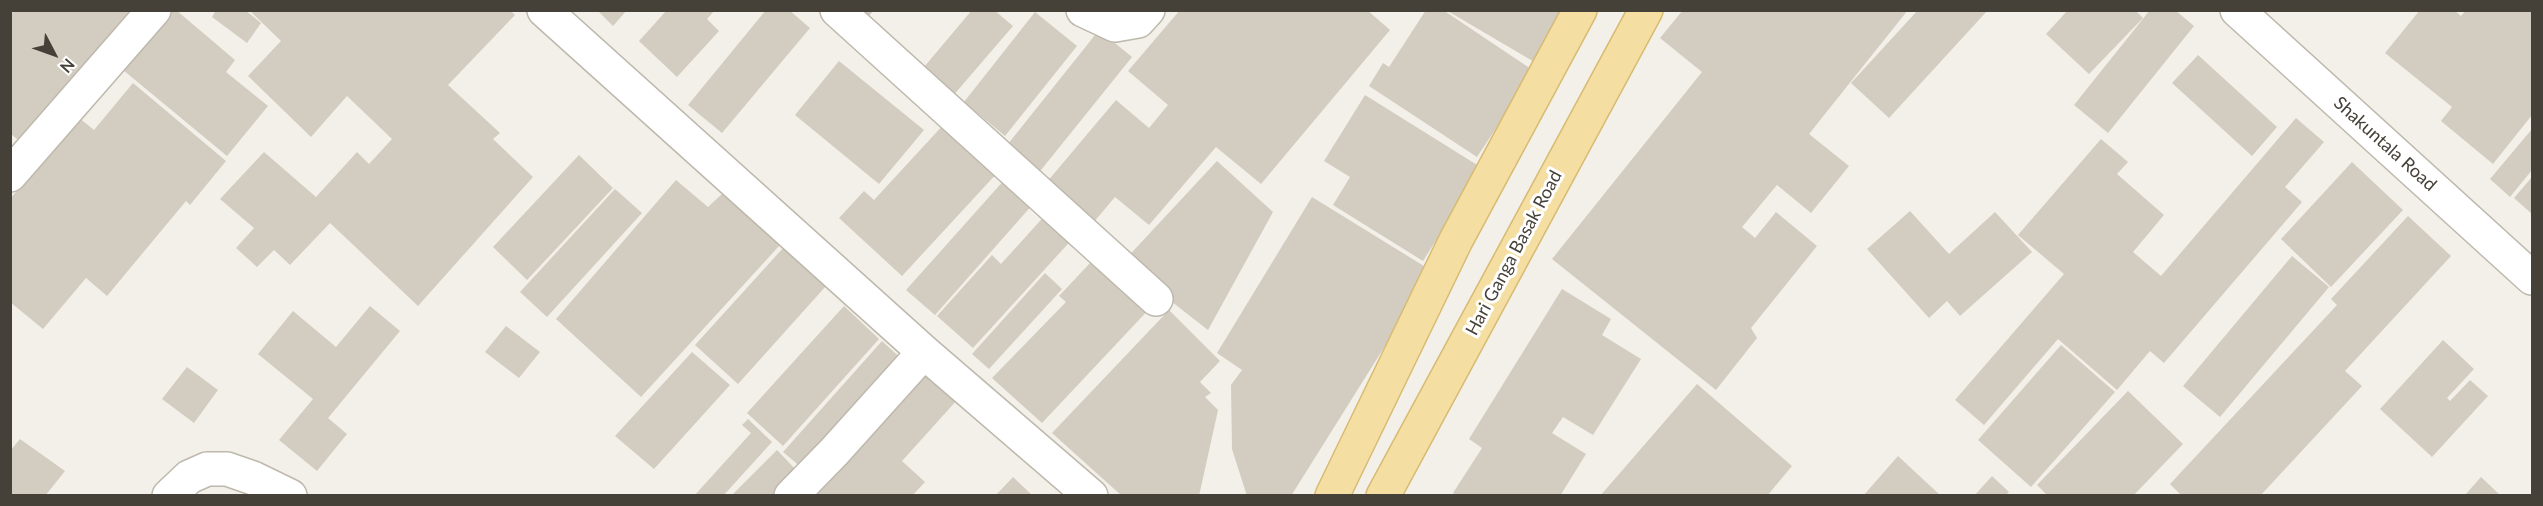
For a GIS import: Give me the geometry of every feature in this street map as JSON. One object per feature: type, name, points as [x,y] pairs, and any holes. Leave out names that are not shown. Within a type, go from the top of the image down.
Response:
[{"type":"main road","points":[[1332,495],[1456,240],[1580,10]]},
{"type":"main road","name":"Hari Ganga Basak Road","points":[[1383,495],[1646,10]]},
{"type":"street","points":[[10,175],[154,10]]},
{"type":"street","points":[[544,10],[924,352],[1091,495]]},
{"type":"street","points":[[837,10],[1156,299]]},
{"type":"street","points":[[1083,10],[1114,25],[1137,21],[1148,10]]},
{"type":"street","name":"Shakuntala Road","points":[[2237,10],[2532,278]]},
{"type":"street","points":[[791,495],[834,452],[924,352]]},
{"type":"street","points":[[169,495],[189,477],[207,469],[227,469],[290,495]]},
{"type":"building","points":[[15,10],[146,10],[25,146],[10,133],[10,15]]},
{"type":"building","points":[[162,10],[176,10],[235,60],[226,72],[268,106],[227,156],[117,65]]},
{"type":"building","points":[[216,10],[245,10],[261,23],[247,43],[212,17]]},
{"type":"building","points":[[249,10],[510,10],[515,15],[448,85],[500,133],[493,139],[533,177],[418,306],[330,223],[290,265],[274,250],[257,267],[236,248],[254,228],[220,199],[264,152],[316,197],[357,152],[369,164],[392,139],[347,96],[311,137],[248,76],[281,41]]},
{"type":"building","points":[[597,10],[627,10],[613,26]]},
{"type":"building","points":[[667,10],[715,10],[707,19],[719,31],[677,77],[639,41]]},
{"type":"building","points":[[766,10],[789,10],[810,28],[722,133],[688,105]]},
{"type":"building","points":[[847,10],[874,10],[862,24]]},
{"type":"building","points":[[972,10],[994,10],[1013,26],[952,97],[919,73]]},
{"type":"building","points":[[1180,10],[1367,10],[1390,30],[1261,184],[1216,147],[1149,225],[1115,197],[1088,229],[1041,189],[1116,100],[1149,128],[1168,105],[1128,71]]},
{"type":"building","points":[[1426,10],[1443,10],[1534,71],[1477,157],[1369,86],[1383,63],[1389,67]]},
{"type":"building","points":[[1446,10],[1566,10],[1536,63]]},
{"type":"building","points":[[1683,10],[1908,10],[1809,134],[1849,166],[1811,213],[1777,185],[1742,227],[1755,238],[1776,212],[1817,246],[1751,328],[1757,338],[1716,390],[1552,259],[1702,72],[1660,38]]},
{"type":"building","points":[[1918,10],[1988,10],[1889,118],[1851,83]]},
{"type":"building","points":[[2068,10],[2135,10],[2143,18],[2089,74],[2046,34]]},
{"type":"building","points":[[2150,10],[2175,10],[2194,26],[2108,133],[2074,105]]},
{"type":"building","points":[[2420,10],[2454,10],[2461,16],[2466,10],[2532,10],[2532,115],[2493,164],[2441,121],[2452,107],[2385,53]]},
{"type":"building","points":[[1035,12],[1077,46],[1005,136],[964,102]]},
{"type":"building","points":[[1099,30],[1132,57],[1033,180],[1000,154]]},
{"type":"building","points":[[2198,55],[2277,127],[2252,156],[2172,83]]},
{"type":"building","points":[[839,61],[924,130],[879,184],[795,115]]},
{"type":"building","points":[[133,83],[226,161],[190,205],[186,201],[107,296],[86,278],[43,329],[10,302],[10,199],[78,117],[94,130]]},
{"type":"building","points":[[1365,95],[1482,168],[1423,261],[1333,205],[1350,177],[1324,161]]},
{"type":"building","points":[[2296,118],[2324,142],[2285,187],[2302,202],[2164,363],[2150,351],[2117,390],[2058,339],[1984,425],[1955,400],[2064,274],[2018,235],[2101,139],[2128,162],[2117,174],[2164,215],[2133,252],[2161,276]]},
{"type":"building","points":[[945,123],[999,171],[902,276],[839,218],[864,191],[874,200]]},
{"type":"building","points":[[2532,129],[2532,170],[2510,197],[2490,179]]},
{"type":"building","points":[[579,155],[613,188],[527,280],[493,247]]},
{"type":"building","points":[[1217,161],[1273,212],[1208,330],[1122,263]]},
{"type":"building","points":[[2352,162],[2403,210],[2331,287],[2281,239]]},
{"type":"building","points":[[2532,177],[2532,214],[2514,198]]},
{"type":"building","points":[[1006,178],[1034,203],[935,315],[906,290]]},
{"type":"building","points":[[676,180],[708,207],[722,194],[780,245],[641,397],[556,319]]},
{"type":"building","points":[[615,189],[642,213],[547,317],[520,292]]},
{"type":"building","points":[[1312,197],[1432,271],[1291,496],[1247,496],[1232,449],[1231,385],[1242,370],[1217,353]]},
{"type":"building","points":[[1049,211],[1076,235],[973,348],[937,316],[992,255],[1001,264]]},
{"type":"building","points":[[1910,211],[1949,254],[1995,212],[2032,252],[1960,316],[1947,301],[1929,318],[1867,249]]},
{"type":"building","points":[[2408,216],[2451,256],[2345,371],[2362,386],[2260,496],[2182,496],[2170,484],[2337,305],[2331,299]]},
{"type":"building","points":[[784,247],[826,286],[738,384],[695,345]]},
{"type":"building","points":[[2292,256],[2329,287],[2220,417],[2183,386]]},
{"type":"building","points":[[1091,262],[1104,275],[1111,267],[1152,306],[1042,423],[992,378],[1066,302],[1059,296]]},
{"type":"building","points":[[1045,273],[1062,289],[989,369],[972,354]]},
{"type":"building","points":[[1562,289],[1611,319],[1602,335],[1641,359],[1593,435],[1563,417],[1552,433],[1586,454],[1560,496],[1458,496],[1453,493],[1482,448],[1469,439]]},
{"type":"building","points":[[370,306],[400,331],[328,418],[347,434],[317,471],[279,440],[313,399],[258,354],[293,311],[336,347]]},
{"type":"building","points":[[844,306],[879,339],[783,446],[747,413]]},
{"type":"building","points":[[1169,310],[1220,361],[1200,382],[1211,393],[1205,397],[1218,410],[1199,496],[1122,496],[1052,433]]},
{"type":"building","points":[[506,326],[540,352],[519,378],[485,352]]},
{"type":"building","points":[[2443,340],[2474,369],[2447,398],[2450,401],[2470,380],[2488,396],[2432,457],[2380,409]]},
{"type":"building","points":[[882,341],[907,364],[809,474],[783,452]]},
{"type":"building","points":[[2061,345],[2115,392],[2031,487],[1978,440]]},
{"type":"building","points":[[692,352],[730,385],[654,469],[615,436]]},
{"type":"building","points":[[923,366],[958,399],[902,461],[925,482],[912,496],[804,496]]},
{"type":"building","points":[[187,367],[218,390],[194,423],[162,399]]},
{"type":"building","points":[[1697,384],[1792,466],[1767,496],[1600,496]]},
{"type":"building","points":[[2128,391],[2183,444],[2133,496],[2048,496],[2037,485]]},
{"type":"building","points":[[748,419],[772,442],[723,496],[694,496],[751,433],[742,425]]},
{"type":"building","points":[[20,439],[65,471],[45,496],[10,496],[10,451]]},
{"type":"building","points":[[777,450],[801,475],[780,496],[731,496]]},
{"type":"building","points":[[1898,456],[1941,496],[1863,496]]},
{"type":"building","points":[[1992,476],[2009,492],[2005,496],[1974,496]]},
{"type":"building","points":[[1013,477],[1033,496],[995,496]]},
{"type":"building","points":[[2481,477],[2501,496],[2464,496]]}]
